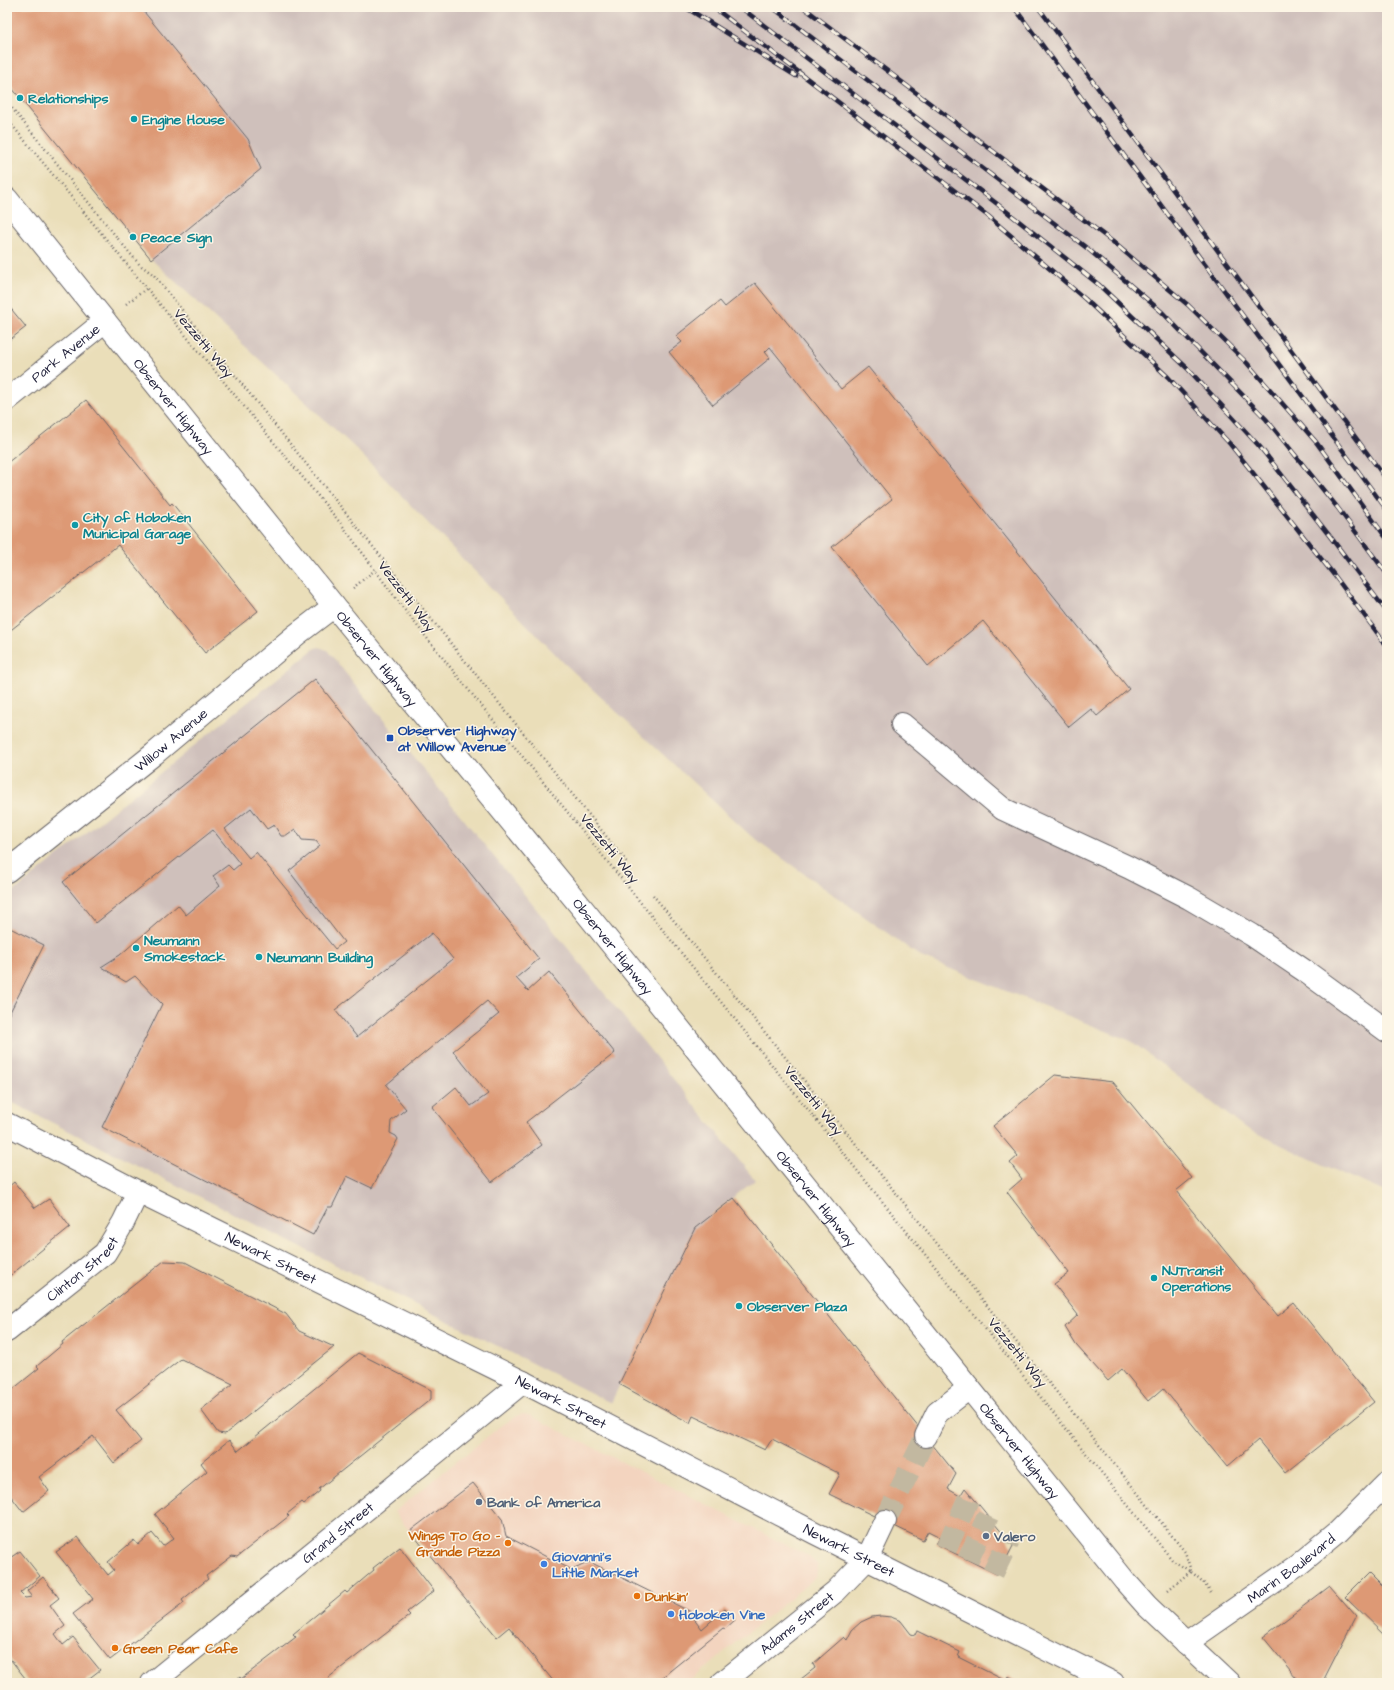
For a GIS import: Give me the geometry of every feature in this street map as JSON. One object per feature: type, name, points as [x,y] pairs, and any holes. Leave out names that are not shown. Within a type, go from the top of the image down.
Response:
[{"type":"main road","name":"Observer Highway","points":[[7,199],[334,606],[587,914],[1129,1585],[1147,1606],[1229,1683]]},
{"type":"main road","name":"Park Avenue","points":[[7,400],[105,321]]},
{"type":"main road","name":"Willow Avenue","points":[[7,871],[154,754],[296,635],[334,606]]},
{"type":"main road","points":[[902,724],[1003,809],[1128,867],[1189,898],[1252,935],[1305,971],[1387,1031]]},
{"type":"main road","name":"Newark Street","points":[[7,1124],[138,1192],[523,1382],[867,1559],[1113,1683]]},
{"type":"main road","name":"Clinton Street","points":[[7,1331],[105,1253],[123,1223],[138,1192]]},
{"type":"main road","name":"Grand Street","points":[[152,1683],[523,1382]]},
{"type":"main road","points":[[926,1436],[937,1413],[969,1388]]},
{"type":"main road","name":"Marin Boulevard","points":[[1186,1643],[1303,1560],[1338,1532],[1387,1483]]},
{"type":"main road","name":"Adams Street","points":[[722,1683],[836,1591],[867,1559],[885,1521]]},
{"type":"path","points":[[7,102],[128,251],[140,265],[154,275],[627,862]]},
{"type":"path","name":"Vezzetti Way","points":[[7,119],[342,525],[407,614],[1173,1561],[1191,1571],[1205,1582]]},
{"type":"path","points":[[653,895],[943,1251],[1185,1552],[1191,1571]]},
{"type":"shaded area","points":[[7,7],[1387,7],[1387,1193],[1244,1127],[1131,1041],[921,957],[751,836],[564,663],[354,447],[151,259],[7,82]]},
{"type":"shaded area","points":[[319,647],[327,650],[755,1180],[695,1228],[611,1403],[7,1100],[7,897],[295,664],[315,648]]},
{"type":"shaded area","points":[[522,1414],[529,1415],[808,1556],[817,1564],[818,1568],[816,1577],[687,1683],[555,1683],[510,1627],[497,1637],[394,1512],[497,1429],[516,1416]]},
{"type":"building","name":"Engine House","points":[[7,7],[140,7],[248,139],[261,169],[151,259],[7,82]]},
{"type":"building","points":[[755,283],[841,389],[868,367],[1129,689],[1097,716],[1091,709],[1069,727],[983,621],[928,666],[832,547],[892,499],[770,347],[765,352],[770,358],[713,405],[669,352],[682,342],[676,336],[720,301],[725,307]]},
{"type":"building","points":[[7,304],[26,327],[7,342]]},
{"type":"building","name":"City of Hoboken Municipal Garage","points":[[86,400],[170,505],[172,503],[258,611],[205,653],[118,545],[7,633],[7,463]]},
{"type":"building","name":"Neumann Building","points":[[315,679],[539,959],[516,978],[528,991],[549,972],[615,1053],[526,1122],[542,1145],[492,1182],[432,1107],[456,1087],[471,1106],[488,1094],[453,1051],[499,1014],[487,1001],[386,1085],[406,1109],[391,1121],[390,1133],[398,1139],[372,1188],[347,1176],[332,1207],[328,1207],[313,1235],[102,1127],[162,1004],[135,976],[126,982],[101,967],[120,955],[178,905],[186,915],[220,886],[213,876],[228,865],[233,870],[240,864],[213,830],[96,923],[63,882]],"holes":[[[251,808],[267,829],[274,825],[281,836],[285,836],[295,829],[302,840],[316,841],[320,846],[289,871],[344,942],[335,949],[256,852],[249,858],[225,829]],[[432,933],[453,959],[357,1037],[335,1010]]]},
{"type":"building","points":[[8,927],[44,945],[7,1018],[7,928]]},
{"type":"building","name":"NJTransit Operations","points":[[1055,1075],[1113,1082],[1192,1178],[1176,1191],[1278,1316],[1294,1303],[1374,1402],[1285,1473],[1258,1440],[1227,1467],[1163,1388],[1148,1401],[1122,1369],[1108,1381],[1076,1345],[1065,1327],[1078,1315],[1054,1284],[1069,1273],[1007,1192],[1022,1179],[1010,1163],[1018,1156],[993,1126]]},
{"type":"building","points":[[14,1182],[35,1208],[49,1199],[70,1227],[7,1278],[7,1188]]},
{"type":"building","name":"Observer Plaza","points":[[734,1198],[956,1474],[948,1489],[960,1496],[965,1488],[1013,1546],[998,1575],[936,1544],[940,1537],[928,1531],[923,1540],[829,1494],[840,1474],[772,1439],[765,1450],[693,1416],[690,1423],[619,1384],[695,1228]]},
{"type":"building","points":[[164,1261],[185,1262],[286,1314],[299,1331],[334,1347],[225,1434],[218,1433],[201,1410],[233,1384],[181,1359],[116,1410],[141,1441],[114,1463],[93,1436],[39,1477],[49,1491],[23,1512],[10,1495],[7,1497],[7,1394],[39,1368],[37,1366],[63,1344],[62,1342]]},
{"type":"building","points":[[358,1353],[431,1390],[431,1399],[319,1489],[320,1491],[304,1504],[302,1502],[287,1514],[289,1516],[237,1557],[232,1556],[206,1576],[208,1579],[182,1600],[184,1603],[110,1660],[73,1614],[93,1599],[56,1552],[78,1537],[108,1575],[114,1570],[108,1562],[134,1540],[138,1545],[152,1533],[163,1546],[174,1538],[155,1514],[207,1471],[201,1463],[229,1440],[238,1451]]},
{"type":"building","points":[[473,1483],[502,1519],[506,1536],[572,1570],[590,1562],[693,1613],[693,1617],[702,1629],[725,1609],[735,1620],[655,1683],[555,1683],[509,1627],[497,1637],[410,1531]]},
{"type":"building","points":[[400,1547],[434,1591],[407,1612],[410,1615],[328,1678],[332,1683],[233,1683],[240,1677],[241,1679],[296,1637],[293,1634],[345,1591],[347,1593],[374,1570],[373,1568]]},
{"type":"building","points":[[20,1551],[40,1576],[20,1593],[25,1598],[32,1597],[27,1591],[43,1577],[59,1598],[50,1605],[65,1626],[55,1634],[63,1645],[73,1637],[100,1670],[83,1683],[29,1683],[7,1655],[7,1555],[10,1558]]},
{"type":"building","points":[[1369,1573],[1387,1591],[1387,1638],[1345,1597]]},
{"type":"building","points":[[1330,1586],[1356,1616],[1322,1683],[1301,1683],[1263,1637]]},
{"type":"building","points":[[872,1617],[891,1617],[901,1621],[911,1634],[915,1635],[917,1631],[960,1652],[958,1657],[1006,1681],[1008,1676],[1023,1683],[796,1683],[815,1668],[813,1664],[844,1637],[847,1640],[852,1630],[861,1622]]},
{"type":"tunnel","points":[[885,1521],[926,1436]]},
{"type":"tunnel","points":[[946,1549],[970,1495]]},
{"type":"tunnel","points":[[968,1560],[988,1516]]},
{"type":"tunnel","points":[[993,1573],[1009,1540]]},
{"type":"railway","points":[[685,7],[796,76]]},
{"type":"railway","points":[[713,7],[988,216],[1085,299],[1168,377],[1230,444],[1334,575],[1387,646]]},
{"type":"railway","points":[[740,7],[996,203],[1098,284],[1187,368],[1260,447],[1387,612]]},
{"type":"railway","points":[[772,7],[1088,249],[1162,312],[1266,419],[1337,507],[1387,574]]},
{"type":"railway","points":[[803,7],[1113,242],[1188,305],[1247,363],[1316,442],[1387,539]]},
{"type":"railway","points":[[1014,7],[1387,510]]},
{"type":"railway","points":[[1038,7],[1387,480]]},
{"type":"place","name":"Relationships","points":[[20,98]]},
{"type":"place","name":"Engine House","points":[[134,119]]},
{"type":"place","name":"Peace Sign","points":[[133,237]]},
{"type":"place","name":"City of Hoboken Municipal Garage","points":[[75,525]]},
{"type":"place","name":"Observer Highway at Willow Avenue","points":[[390,738]]},
{"type":"place","name":"Neumann Smokestack","points":[[136,948]]},
{"type":"place","name":"Neumann Building","points":[[259,957]]},
{"type":"place","name":"NJTransit Operations","points":[[1154,1278]]},
{"type":"place","name":"Observer Plaza","points":[[739,1306]]},
{"type":"place","name":"Bank of America","points":[[479,1502]]},
{"type":"place","name":"Valero","points":[[986,1536]]},
{"type":"place","name":"Wings To Go - Grande Pizza","points":[[508,1543]]},
{"type":"place","name":"Giovanni's Little Market","points":[[544,1564]]},
{"type":"place","name":"Dunkin'","points":[[637,1596]]},
{"type":"place","name":"Hoboken Vine","points":[[671,1614]]},
{"type":"place","name":"Green Pear Cafe","points":[[115,1648]]}]
